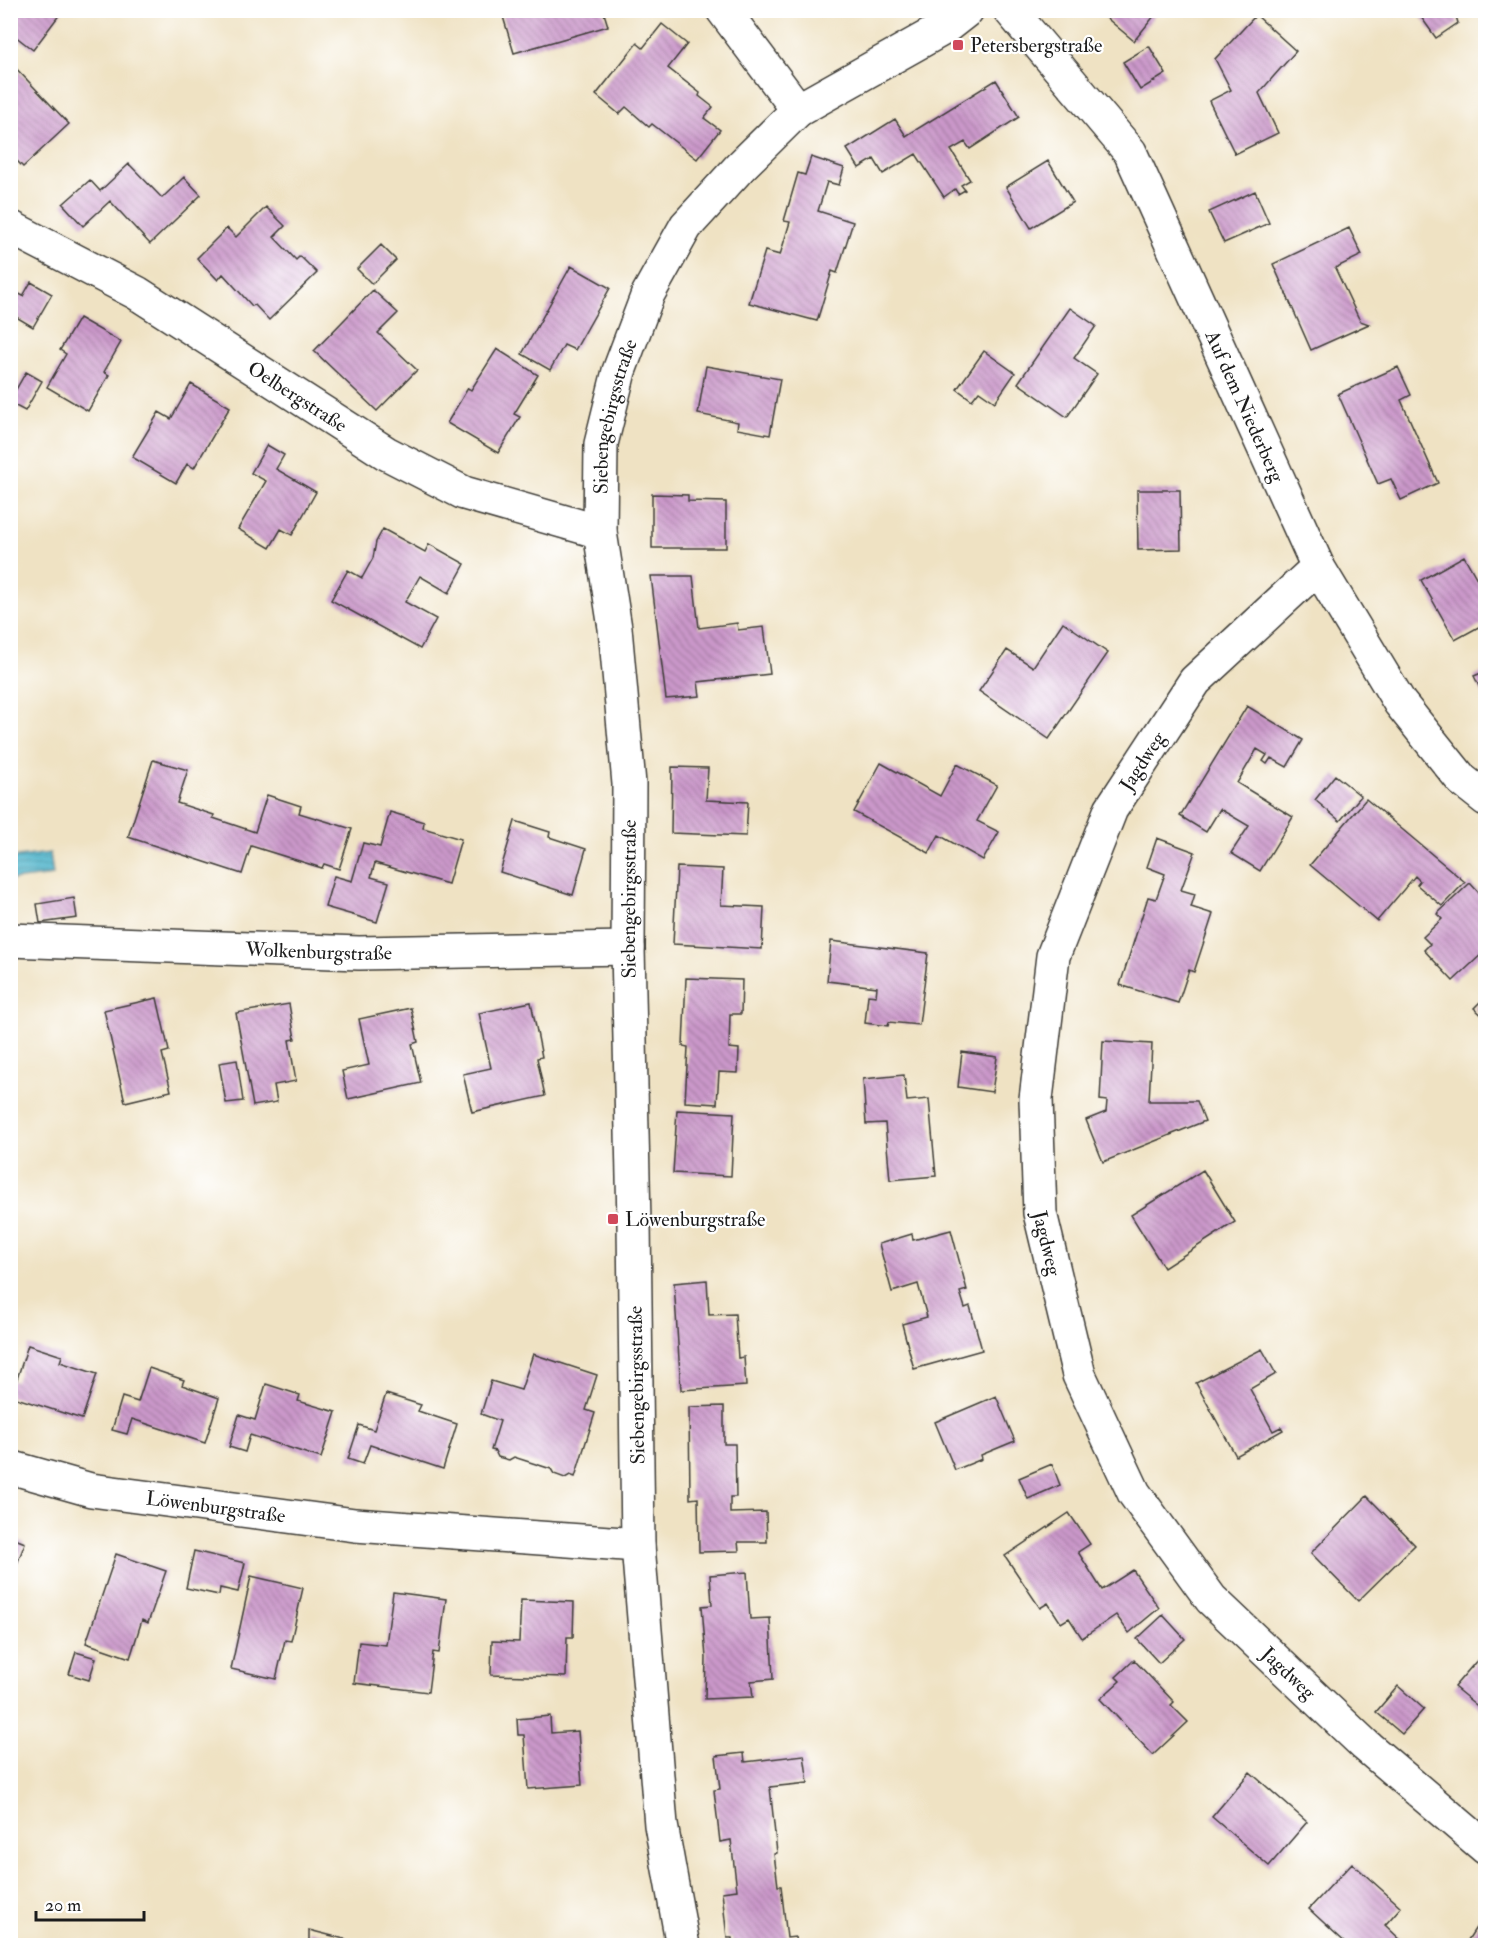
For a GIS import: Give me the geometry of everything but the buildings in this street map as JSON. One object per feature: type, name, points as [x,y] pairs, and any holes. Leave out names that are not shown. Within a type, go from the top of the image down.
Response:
[{"type":"street","points":[[723,10],[798,110]]},
{"type":"street","name":"Siebengebirgsstraße","points":[[683,1946],[661,1825],[638,1545],[628,948],[629,783],[615,628],[600,532],[602,444],[619,370],[648,294],[686,226],[741,166],[798,110],[944,28],[967,10]]},
{"type":"street","name":"Auf dem Niederberg","points":[[1010,10],[1130,152],[1318,567],[1400,703],[1462,780],[1485,800]]},
{"type":"street","name":"Oelbergstraße","points":[[10,227],[137,293],[386,453],[464,493],[600,532]]},
{"type":"street","name":"Jagdweg","points":[[1318,567],[1195,681],[1111,809],[1053,956],[1036,1099],[1040,1213],[1079,1375],[1134,1493],[1211,1599],[1365,1745],[1485,1848]]},
{"type":"street","name":"Wolkenburgstraße","points":[[10,940],[358,953],[628,948]]},
{"type":"street","name":"Löwenburgstraße","points":[[10,1467],[91,1490],[356,1525],[638,1545]]},
{"type":"water","points":[[50,853],[53,875],[12,880],[11,858]]},
{"type":"place","name":"Petersbergstraße","points":[[958,45]]},
{"type":"place","name":"Löwenburgstraße","points":[[613,1219]]}]
